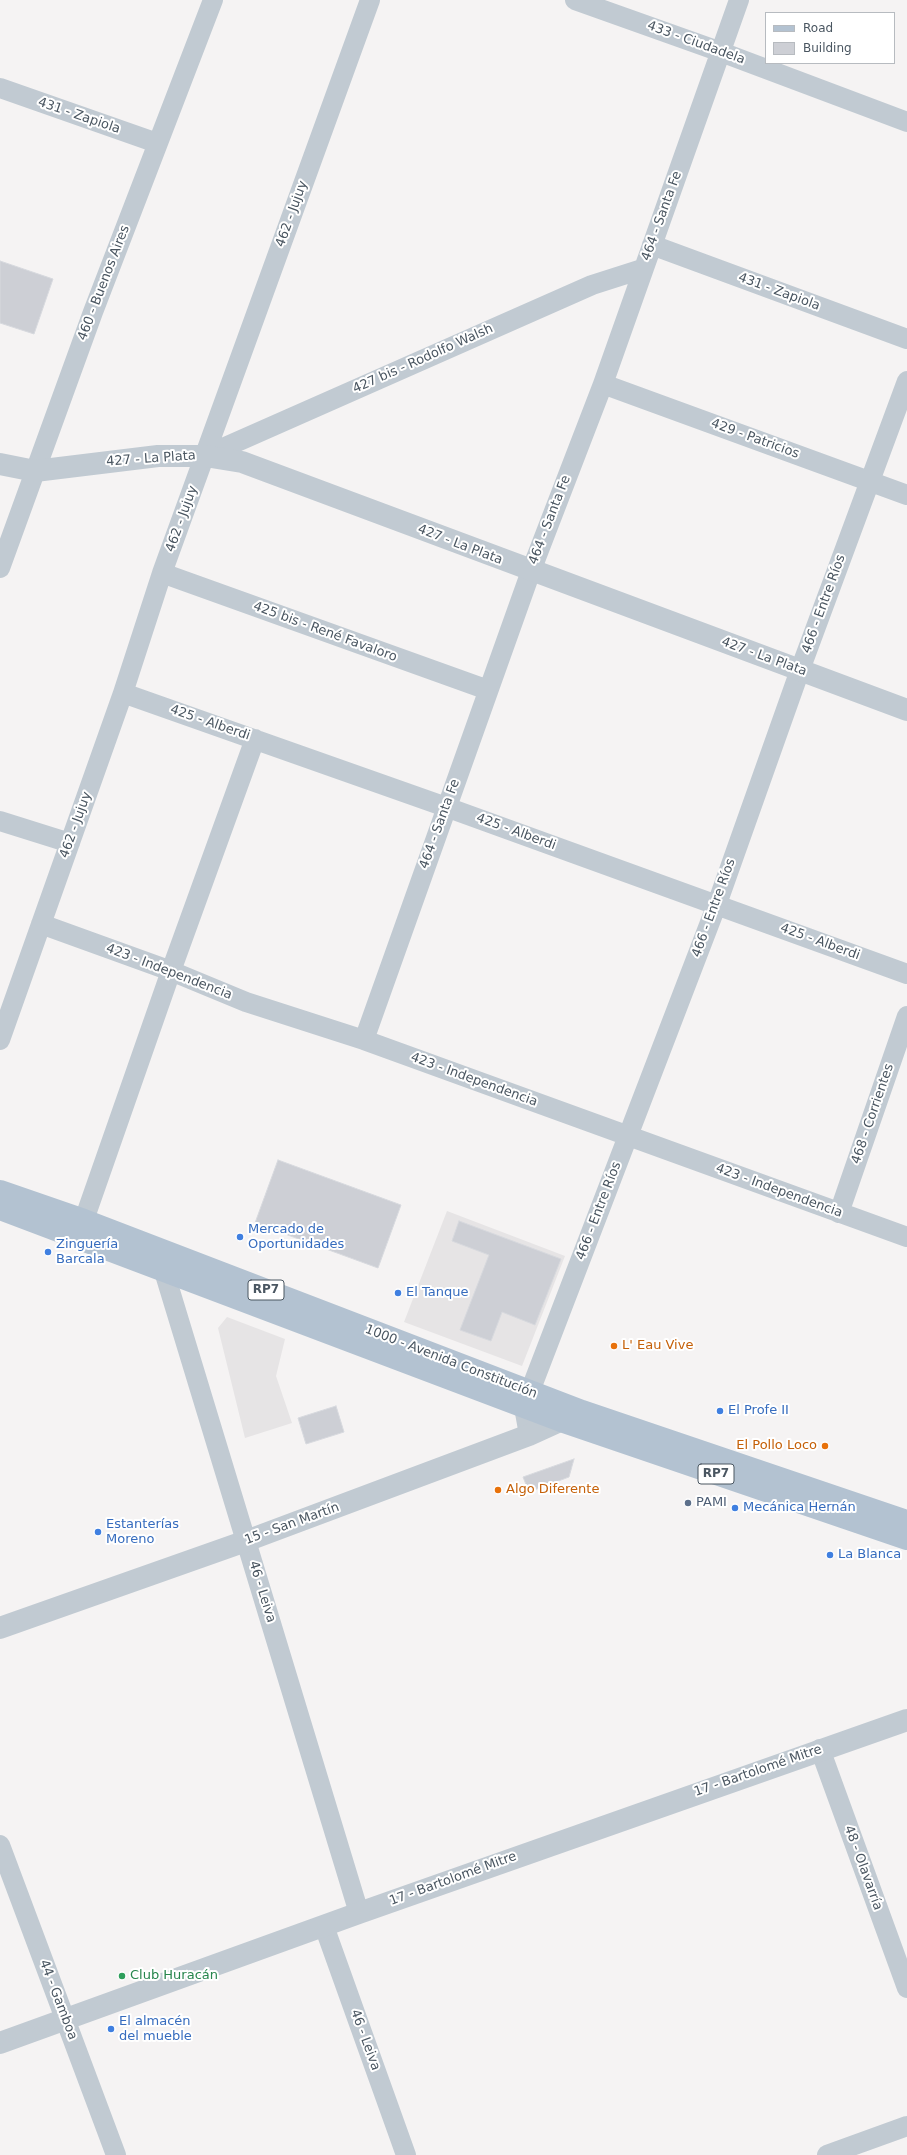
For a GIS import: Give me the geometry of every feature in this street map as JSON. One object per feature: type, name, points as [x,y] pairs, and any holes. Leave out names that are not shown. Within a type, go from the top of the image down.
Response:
[{"type":"main road","name":"1000 - Avenida Constitución","points":[[0,1191],[84,1220],[156,1248],[527,1400],[561,1421],[907,1539]]},
{"type":"main road","name":"1000 - Avenida Constitución","points":[[0,1209],[164,1271],[527,1400],[582,1412],[907,1521]]},
{"type":"street","name":"460 - Buenos Aires","points":[[0,568],[157,143],[212,0]]},
{"type":"street","name":"462 - Jujuy","points":[[0,1040],[123,692],[162,573],[370,0]]},
{"type":"street","name":"433 - Ciudadela","points":[[575,0],[721,52],[907,122]]},
{"type":"street","name":"464 - Santa Fe","points":[[364,1040],[531,571],[603,384],[642,269],[652,245],[739,0]]},
{"type":"street","name":"431 - Zapiola","points":[[0,88],[157,143]]},
{"type":"street","name":"431 - Zapiola","points":[[652,245],[907,339]]},
{"type":"street","name":"427 bis - Rodolfo Walsh","points":[[205,456],[592,285],[642,269]]},
{"type":"street","name":"466 - Entre Ríos","points":[[527,1400],[716,904],[800,670],[907,380]]},
{"type":"street","name":"429 - Patricios","points":[[603,384],[870,480],[907,495]]},
{"type":"street","name":"427 - La Plata","points":[[0,464],[35,471],[158,456],[205,456],[242,462],[907,710]]},
{"type":"street","name":"425 bis - René Favaloro","points":[[162,573],[488,690]]},
{"type":"street","name":"425 - Alberdi","points":[[123,692],[716,904],[907,974]]},
{"type":"street","points":[[84,1220],[170,971],[255,739]]},
{"type":"street","points":[[0,821],[70,844]]},
{"type":"street","name":"423 - Independencia","points":[[41,924],[170,971],[246,1002],[364,1040],[907,1237]]},
{"type":"street","name":"468 - Corrientes","points":[[839,1213],[907,1016]]},
{"type":"street","name":"46 - Leiva","points":[[156,1248],[359,1912]]},
{"type":"street","points":[[527,1400],[529,1435]]},
{"type":"street","name":"15 - San Martín","points":[[0,1628],[246,1541],[529,1435],[582,1412]]},
{"type":"street","name":"17 - Bartolomé Mitre","points":[[0,2043],[65,2018],[324,1926],[359,1912],[820,1749],[907,1720]]},
{"type":"street","name":"48 - Olavarría","points":[[820,1749],[907,1988]]},
{"type":"street","name":"44 - Gamboa","points":[[0,1845],[116,2155]]},
{"type":"street","name":"46 - Leiva","points":[[324,1926],[406,2155]]},
{"type":"street","points":[[827,2155],[907,2126]]},
{"type":"shaded area","points":[[447,1211],[565,1256],[522,1366],[404,1322]]},
{"type":"shaded area","points":[[227,1317],[285,1339],[276,1376],[292,1423],[245,1438],[218,1328]]},
{"type":"building","points":[[0,261],[53,279],[34,334],[0,323]]},
{"type":"building","points":[[278,1160],[401,1205],[378,1268],[255,1223]]},
{"type":"building","points":[[459,1221],[561,1259],[535,1325],[502,1312],[491,1341],[460,1330],[489,1255],[452,1241]]},
{"type":"building","points":[[336,1406],[344,1432],[306,1444],[298,1418]]},
{"type":"building","points":[[574,1459],[569,1477],[529,1492],[523,1477]]},
{"type":"place","name":"Mercado de Oportunidades","points":[[240,1237]]},
{"type":"place","name":"Zinguería Barcala","points":[[48,1252]]},
{"type":"place","name":"El Tanque","points":[[398,1293]]},
{"type":"place","name":"L' Eau Vive","points":[[614,1346]]},
{"type":"place","name":"El Profe II","points":[[720,1411]]},
{"type":"place","name":"El Pollo Loco","points":[[825,1446]]},
{"type":"place","name":"Algo Diferente","points":[[498,1490]]},
{"type":"place","name":"PAMI","points":[[688,1503]]},
{"type":"place","name":"Mecánica Hernán","points":[[735,1508]]},
{"type":"place","name":"Estanterías Moreno","points":[[98,1532]]},
{"type":"place","name":"La Blanca","points":[[830,1555]]},
{"type":"place","name":"Club Huracán","points":[[122,1976]]},
{"type":"place","name":"El almacén del mueble","points":[[111,2029]]}]
